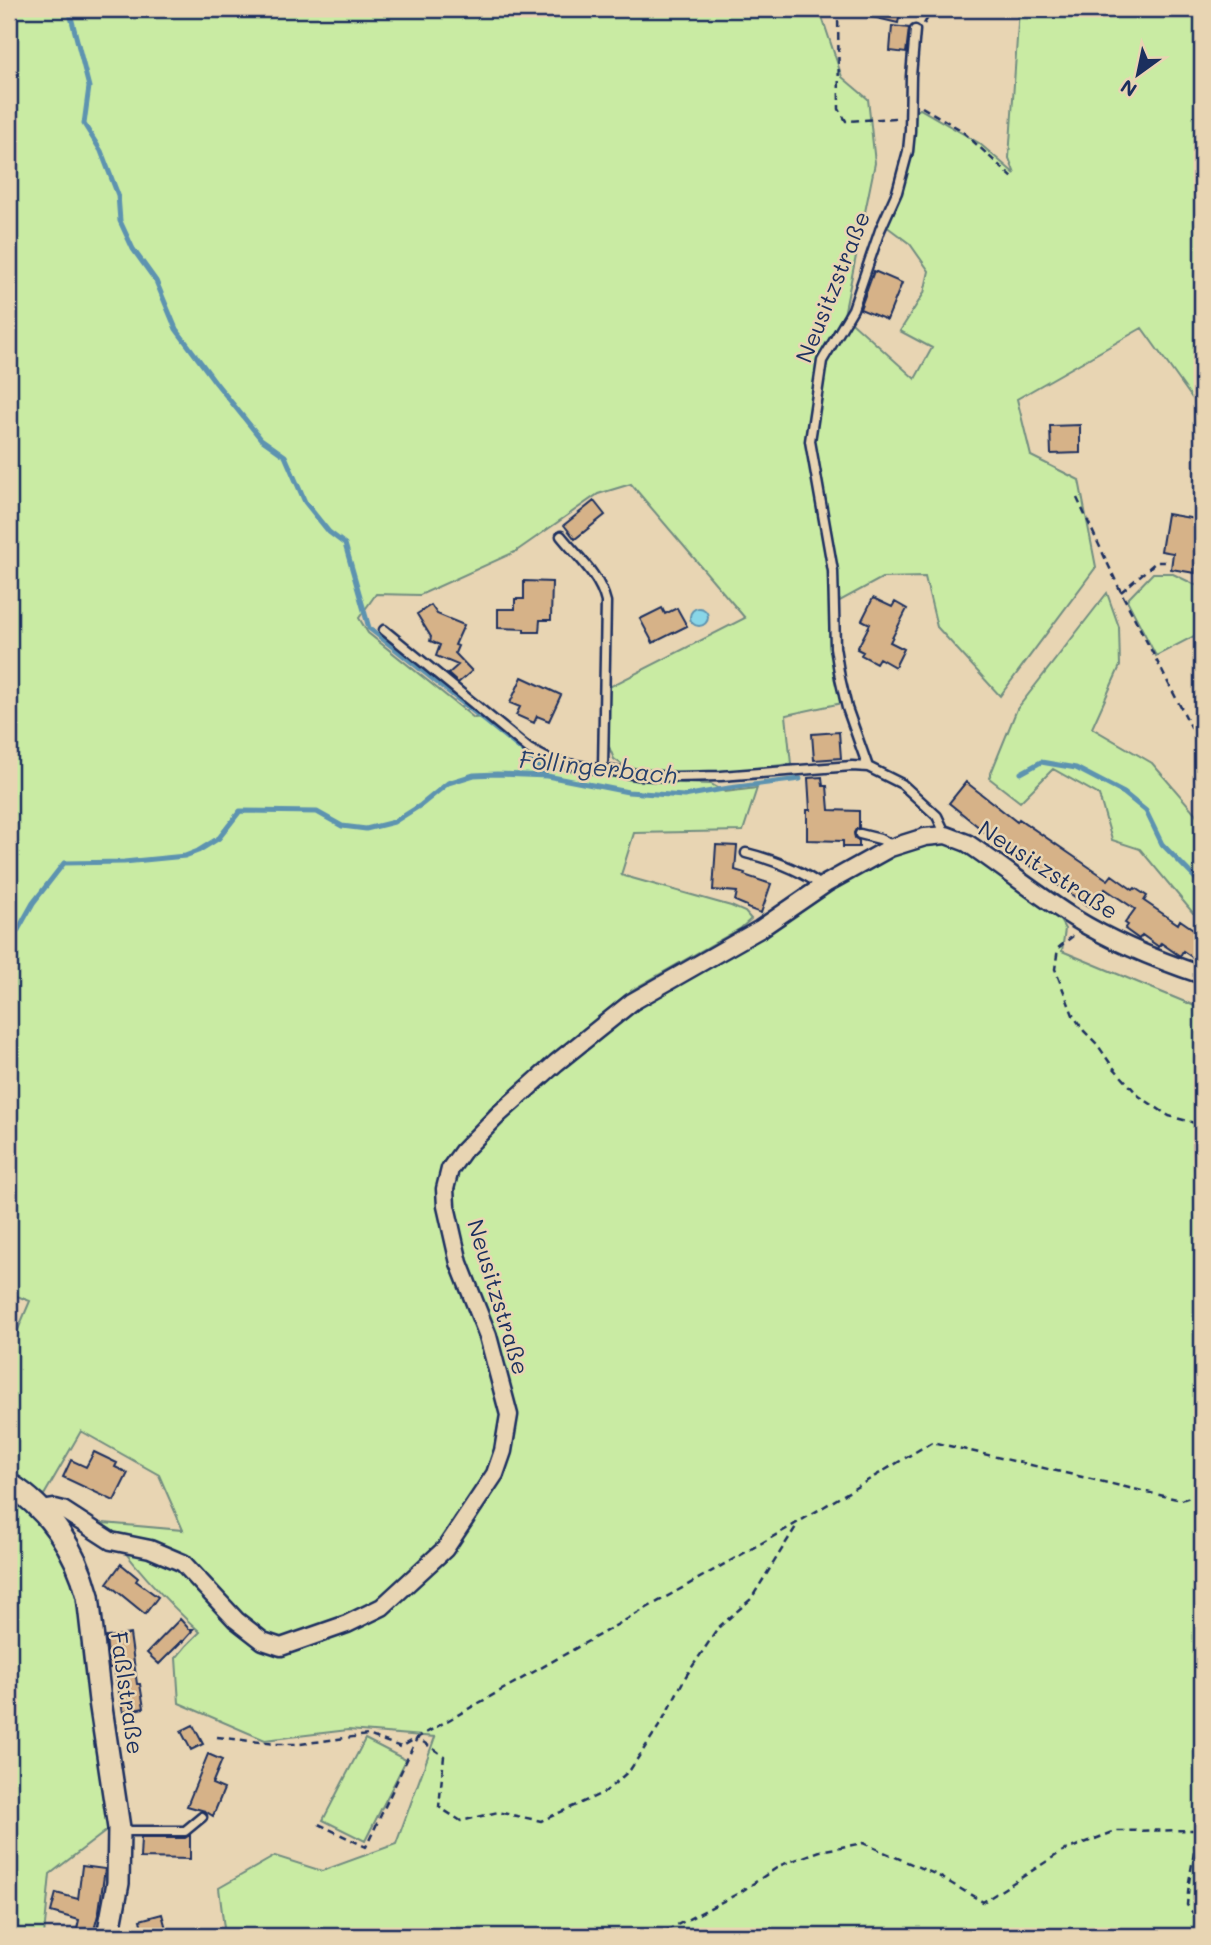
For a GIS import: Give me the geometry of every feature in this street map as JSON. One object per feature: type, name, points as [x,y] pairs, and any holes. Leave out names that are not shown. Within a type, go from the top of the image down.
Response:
[{"type":"street","name":"Neusitzstraße","points":[[42,1510],[63,1510],[111,1541],[150,1549],[183,1563],[236,1620],[263,1641],[281,1647],[347,1624],[382,1607],[445,1549],[495,1474],[503,1451],[509,1415],[494,1357],[453,1240],[445,1189],[450,1169],[463,1151],[499,1114],[632,1002],[760,929],[822,886],[894,846],[925,837],[946,835],[967,843],[1083,923],[1142,954],[1202,975]]},
{"type":"street","name":"Faßlstraße","points":[[9,1484],[42,1510],[72,1552],[88,1596],[119,1831],[118,1883],[108,1936]]},
{"type":"lane","name":"Neusitzstraße","points":[[868,767],[847,708],[840,678],[835,647],[833,571],[810,441],[822,361],[853,309],[880,230],[897,192],[908,151],[915,30]]},
{"type":"lane","points":[[561,536],[594,575],[606,602],[603,768]]},
{"type":"lane","name":"Neusitzstraße","points":[[384,630],[529,749],[548,759],[638,775],[676,777],[868,767],[902,784],[936,816],[946,835]]},
{"type":"lane","points":[[859,834],[894,846]]},
{"type":"lane","points":[[746,853],[785,864],[822,886]]},
{"type":"lane","points":[[119,1831],[185,1831],[202,1817]]},
{"type":"path","points":[[838,9],[839,109],[846,121],[876,121],[910,116]]},
{"type":"path","points":[[915,30],[926,23],[933,9]]},
{"type":"path","points":[[911,99],[961,130],[1016,180]]},
{"type":"path","points":[[1077,498],[1121,592],[1202,748]]},
{"type":"path","points":[[1121,592],[1156,562],[1168,562]]},
{"type":"path","points":[[1083,923],[1071,940],[1058,948],[1055,969],[1073,1015],[1139,1096],[1169,1116],[1202,1125]]},
{"type":"path","points":[[217,1737],[275,1744],[300,1744],[368,1735],[401,1747],[799,1522],[932,1442],[1181,1500],[1202,1493]]},
{"type":"path","points":[[416,1738],[444,1756],[439,1807],[461,1821],[498,1811],[541,1821],[605,1792],[630,1770],[661,1723],[686,1676],[719,1627],[751,1599],[799,1522]]},
{"type":"path","points":[[319,1824],[366,1847],[416,1738]]},
{"type":"path","points":[[1202,1805],[1187,1905],[1202,1925]]},
{"type":"path","points":[[656,1936],[739,1893],[781,1865],[820,1851],[863,1843],[937,1875],[982,1902],[1063,1851],[1116,1831],[1197,1830]]},
{"type":"green space","points":[[9,9],[814,9],[823,20],[842,77],[868,99],[875,163],[844,315],[915,379],[932,348],[900,331],[924,293],[929,271],[910,244],[886,226],[913,154],[916,111],[920,109],[979,143],[1015,174],[1009,158],[1019,9],[1202,9],[1202,412],[1142,328],[1017,399],[1031,456],[1079,480],[1096,567],[1000,696],[937,627],[925,577],[882,578],[838,602],[832,600],[842,703],[786,715],[791,764],[713,773],[626,767],[614,759],[608,744],[609,687],[745,618],[631,484],[598,494],[515,552],[420,595],[376,594],[359,618],[368,633],[474,718],[484,717],[538,758],[557,767],[682,783],[711,784],[725,792],[757,788],[743,831],[634,833],[621,875],[731,906],[745,912],[751,919],[741,928],[632,990],[489,1109],[498,1125],[605,1032],[657,994],[790,918],[822,895],[906,849],[938,843],[962,847],[1057,915],[1065,929],[1062,951],[1202,1009],[1202,1936],[225,1936],[219,1888],[275,1856],[322,1871],[396,1844],[435,1737],[348,1730],[265,1740],[179,1703],[176,1658],[200,1632],[148,1580],[103,1523],[183,1530],[159,1475],[81,1431],[44,1495],[9,1474],[9,1351],[30,1301],[9,1293]]},
{"type":"green space","points":[[1153,573],[1171,573],[1202,588],[1202,632],[1156,656],[1127,600]]},
{"type":"green space","points":[[1107,593],[1119,627],[1120,666],[1092,728],[1152,763],[1202,821],[1202,913],[1193,913],[1140,849],[1112,840],[1099,795],[1053,769],[1020,802],[989,778],[1017,709]]},
{"type":"green space","points":[[9,1492],[46,1528],[75,1576],[114,1825],[50,1874],[44,1936],[9,1936]]},
{"type":"green space","points":[[365,1739],[406,1760],[365,1841],[323,1820]]},
{"type":"water","points":[[699,608],[705,611],[708,617],[705,623],[699,626],[693,623],[690,617],[693,611]]},
{"type":"building","points":[[861,9],[901,9],[898,23],[860,14]]},
{"type":"building","points":[[892,26],[909,28],[906,53],[890,51]]},
{"type":"building","points":[[874,271],[902,283],[887,320],[860,309]]},
{"type":"building","points":[[1080,425],[1080,453],[1051,454],[1050,426]]},
{"type":"building","points":[[594,501],[605,515],[575,539],[564,525]]},
{"type":"building","points":[[1167,514],[1202,520],[1202,559],[1198,558],[1195,573],[1171,569],[1173,553],[1161,551]]},
{"type":"building","points":[[524,581],[552,582],[551,620],[540,620],[539,632],[498,628],[498,609],[515,609],[515,599],[524,599]]},
{"type":"building","points":[[873,598],[892,607],[895,602],[907,609],[890,642],[904,649],[895,667],[879,658],[876,663],[861,655],[863,652],[857,649],[870,624],[862,620]]},
{"type":"building","points":[[431,605],[437,614],[464,625],[455,645],[458,646],[455,653],[472,671],[458,683],[448,674],[458,665],[436,656],[440,645],[430,641],[431,637],[417,614]]},
{"type":"building","points":[[662,608],[665,614],[677,608],[687,626],[653,643],[640,619]]},
{"type":"building","points":[[522,677],[561,695],[549,721],[537,716],[534,723],[516,715],[520,707],[510,703]]},
{"type":"building","points":[[839,732],[841,758],[814,760],[812,734]]},
{"type":"building","points":[[822,777],[823,786],[827,786],[829,810],[859,811],[859,828],[854,833],[859,847],[843,847],[843,841],[807,840],[807,810],[810,810],[808,778]]},
{"type":"building","points":[[966,782],[1017,822],[1019,819],[1108,880],[1112,875],[1133,890],[1135,888],[1147,896],[1144,901],[1178,924],[1180,920],[1202,935],[1202,964],[1183,951],[1180,956],[1161,943],[1159,947],[1142,935],[1139,939],[1125,929],[1128,925],[1125,923],[1135,909],[1105,889],[1096,903],[1092,900],[1088,906],[1001,845],[949,803]]},
{"type":"building","points":[[716,845],[737,846],[735,870],[771,884],[761,913],[735,901],[737,892],[713,890]]},
{"type":"building","points":[[94,1452],[117,1463],[115,1467],[128,1473],[114,1501],[63,1477],[71,1460],[86,1467]]},
{"type":"building","points":[[121,1564],[138,1578],[136,1581],[158,1597],[145,1614],[107,1583]]},
{"type":"building","points":[[180,1619],[189,1629],[193,1629],[192,1632],[159,1664],[147,1653]]},
{"type":"building","points":[[130,1634],[137,1684],[140,1684],[144,1708],[123,1712],[114,1668],[109,1668],[106,1637]]},
{"type":"building","points":[[193,1725],[203,1744],[191,1750],[181,1731]]},
{"type":"building","points":[[208,1754],[222,1760],[212,1784],[224,1789],[213,1816],[187,1806]]},
{"type":"building","points":[[190,1835],[190,1859],[140,1858],[141,1838],[185,1838]]},
{"type":"building","points":[[82,1866],[105,1869],[93,1934],[77,1929],[79,1920],[51,1912],[56,1893],[78,1899]]},
{"type":"building","points":[[162,1914],[168,1936],[144,1936],[140,1920]]},
{"type":"waterway","points":[[69,9],[89,87],[84,124],[101,151],[118,195],[120,221],[133,249],[156,281],[176,329],[261,439],[285,456],[305,502],[329,532],[345,544],[369,628],[523,751],[547,776]]},
{"type":"waterway","name":"Föllingerbach","points":[[1021,773],[1041,762],[1076,768],[1124,793],[1146,811],[1162,844],[1202,885]]},
{"type":"waterway","name":"Föllingerbach","points":[[9,946],[33,903],[64,863],[124,862],[185,856],[219,838],[240,811],[317,812],[342,826],[366,829],[394,822],[448,783],[474,775],[547,776],[628,792],[684,796],[800,779]]}]
